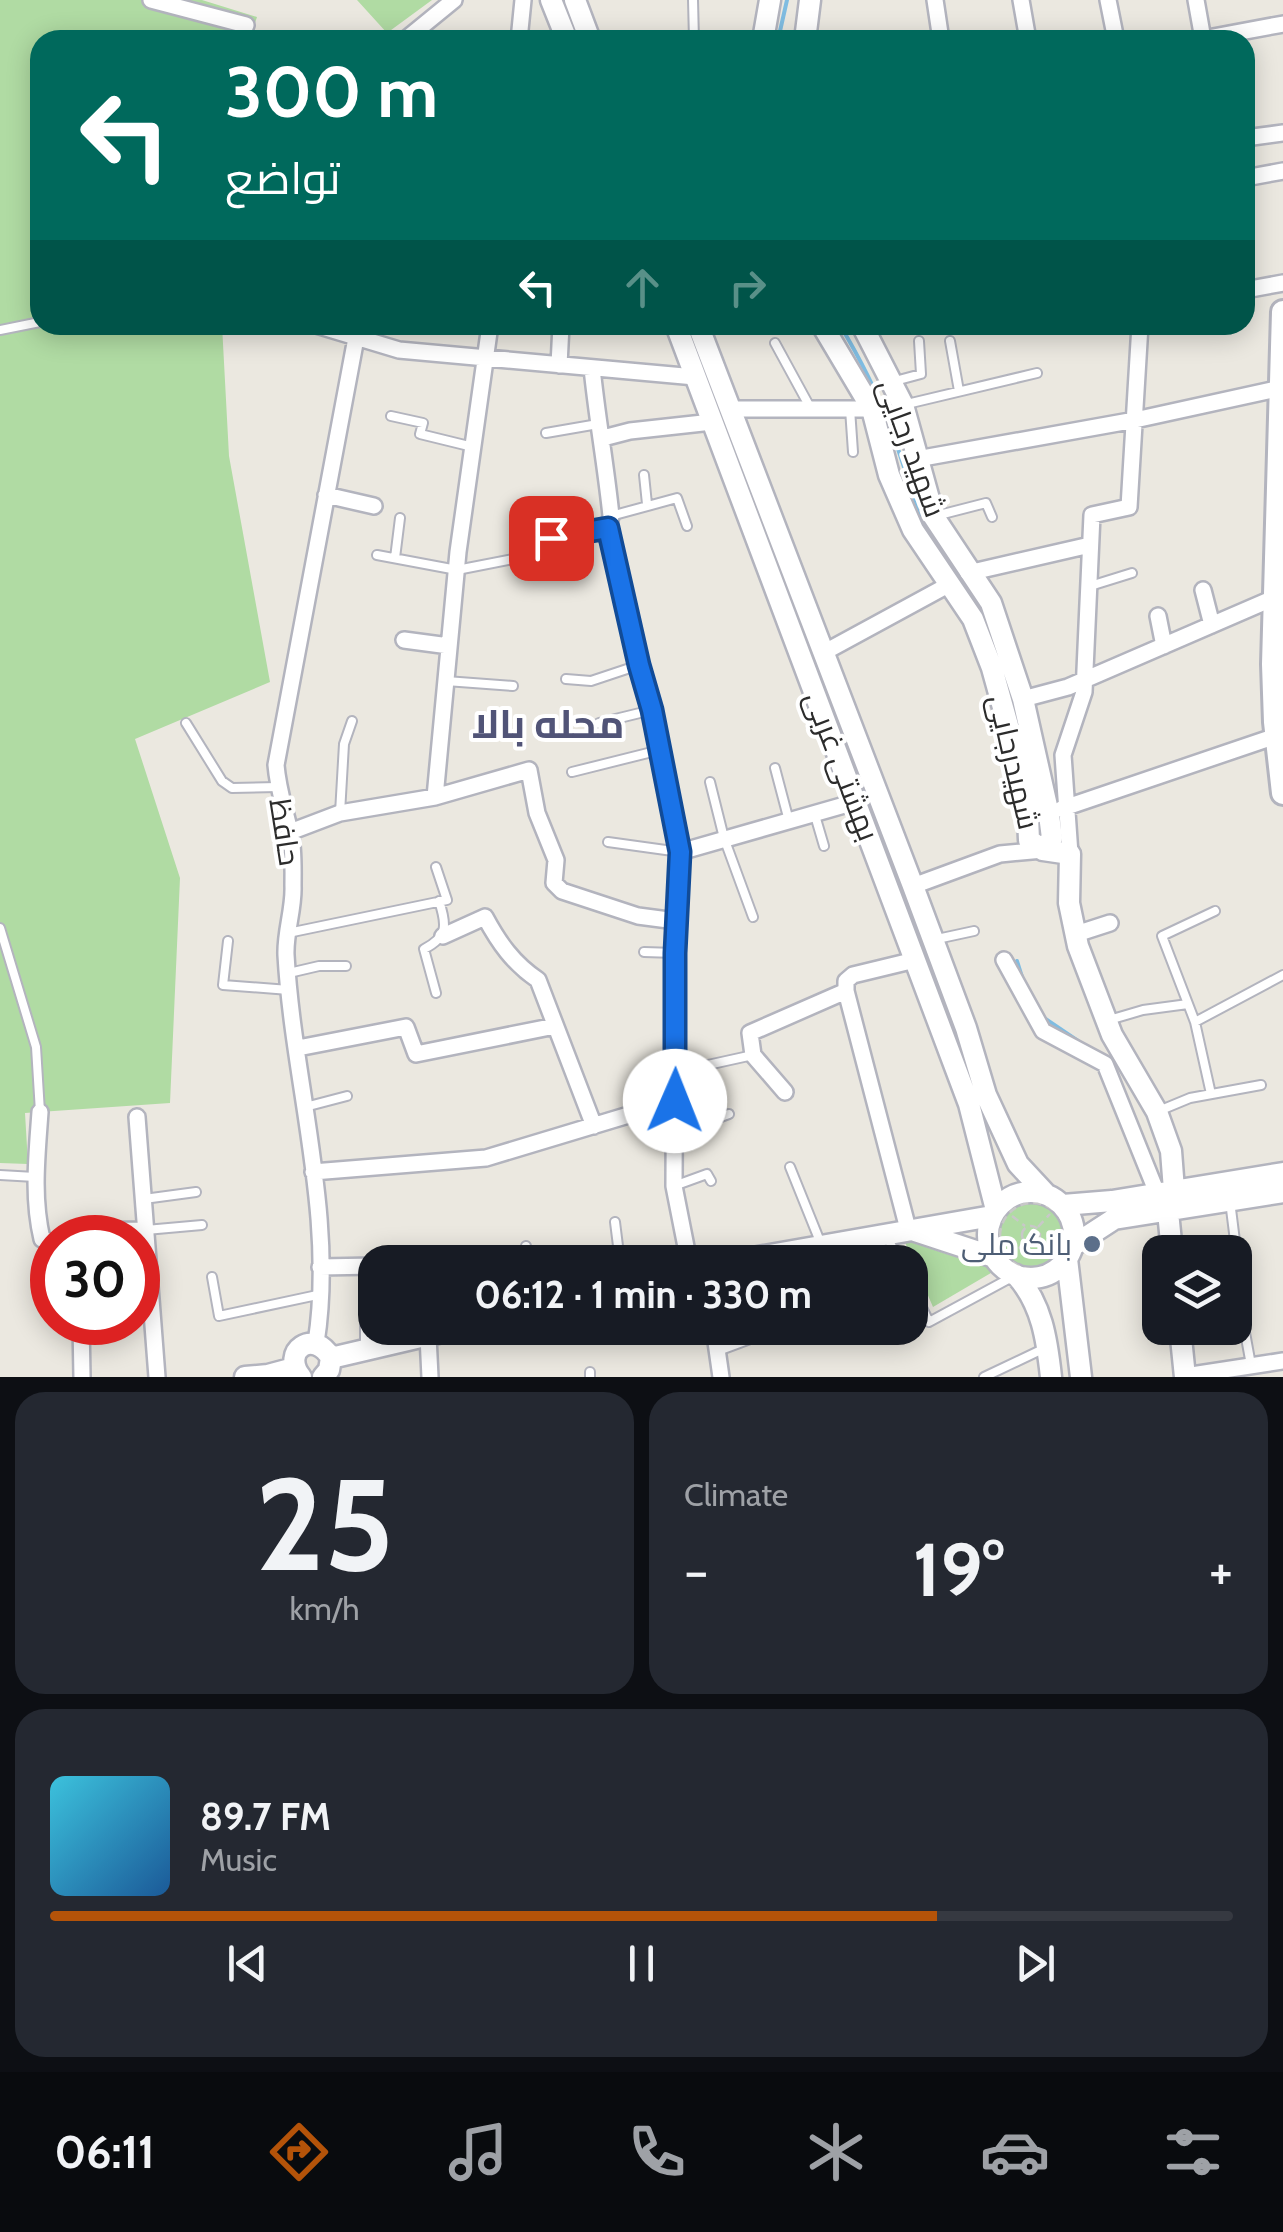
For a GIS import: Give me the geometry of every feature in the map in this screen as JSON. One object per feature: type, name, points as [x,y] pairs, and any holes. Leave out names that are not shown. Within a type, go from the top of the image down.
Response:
[{"type":"main road","points":[[1283,312],[1274,598],[1276,736],[1283,793]]},
{"type":"street","points":[[150,0],[246,25],[244,30]]},
{"type":"street","points":[[416,30],[454,0]]},
{"type":"street","points":[[519,30],[523,0]]},
{"type":"street","points":[[552,0],[563,30]]},
{"type":"street","points":[[574,0],[586,30]]},
{"type":"street","points":[[764,30],[770,0]]},
{"type":"street","points":[[806,30],[810,0]]},
{"type":"street","points":[[935,0],[940,30]]},
{"type":"street","points":[[1021,0],[1026,30]]},
{"type":"street","points":[[1108,0],[1114,30]]},
{"type":"street","points":[[1196,0],[1199,30]]},
{"type":"street","points":[[1252,30],[1283,24]]},
{"type":"street","points":[[1255,137],[1283,133]]},
{"type":"street","points":[[1255,176],[1283,171]]},
{"type":"street","points":[[1255,288],[1283,283]]},
{"type":"street","name":"حافظ","points":[[324,1359],[314,1172],[289,973],[288,932],[294,890],[290,832],[276,765],[353,335]]},
{"type":"street","points":[[362,335],[399,350],[695,377]]},
{"type":"street","points":[[435,797],[457,570],[489,335]]},
{"type":"street","points":[[560,365],[562,335]]},
{"type":"street","name":"بهشتی غربی","points":[[680,335],[969,1104],[999,1211],[988,1229],[1006,1265]]},
{"type":"street","name":"بهشتی غربی","points":[[702,335],[913,886],[966,1028],[986,1095],[1018,1164],[1055,1203]]},
{"type":"street","name":"شهیدرجایی","points":[[827,335],[912,530],[959,578],[992,668],[1027,794],[1029,840],[1043,850],[1070,854],[1069,903],[1096,997],[1109,1020],[1112,1035],[1157,1112],[1171,1151],[1167,1199],[1170,1235]]},
{"type":"street","name":"شهید رجایی","points":[[867,335],[903,405],[934,516],[959,578],[991,602],[1058,811],[1052,838],[1043,850]]},
{"type":"street","points":[[1070,854],[1058,811],[1063,755],[1084,692],[1092,515],[1130,507],[1139,335]]},
{"type":"street","points":[[592,368],[609,522],[680,852],[675,953],[674,1186],[685,1245]]},
{"type":"street","points":[[917,459],[1135,420],[1280,388]]},
{"type":"street","points":[[730,410],[903,405]]},
{"type":"street","points":[[600,431],[712,422]]},
{"type":"street","points":[[326,495],[374,506]]},
{"type":"street","points":[[760,550],[781,542]]},
{"type":"street","points":[[823,652],[959,578],[1090,545]]},
{"type":"street","points":[[1203,590],[1212,625]]},
{"type":"street","points":[[1023,699],[1082,681],[1274,598]]},
{"type":"street","points":[[1158,616],[1164,646]]},
{"type":"street","points":[[404,640],[449,646]]},
{"type":"street","points":[[1058,811],[1276,736]]},
{"type":"street","points":[[290,832],[340,813],[435,797],[529,770],[537,813],[556,860],[554,883],[562,891],[638,916],[676,921]]},
{"type":"street","points":[[680,852],[855,802]]},
{"type":"street","points":[[913,886],[1000,854],[1043,850]]},
{"type":"street","points":[[443,936],[485,916],[499,944],[520,968],[538,980],[594,1126]]},
{"type":"street","points":[[1076,934],[1110,923]]},
{"type":"street","points":[[908,1229],[846,981],[853,975],[915,960]]},
{"type":"street","points":[[1004,960],[1043,1032],[1105,1064],[1167,1199]]},
{"type":"street","points":[[785,1092],[753,1055],[750,1033],[846,991]]},
{"type":"street","points":[[298,1048],[406,1028],[416,1054],[555,1026]]},
{"type":"street","points":[[314,1172],[486,1158],[675,1101]]},
{"type":"street","points":[[39,1215],[35,1177],[40,1112]]},
{"type":"street","points":[[137,1117],[145,1215]]},
{"type":"street","points":[[908,1229],[1006,1265],[1030,1278],[1045,1276],[1114,1219],[1167,1199],[1283,1173]]},
{"type":"street","points":[[816,1245],[999,1211],[1020,1192],[1055,1203],[1230,1201],[1283,1192]]},
{"type":"street","points":[[1055,1203],[1071,1217],[1066,1256],[1082,1377]]},
{"type":"street","points":[[1006,1265],[1036,1306],[1048,1347],[1051,1377]]},
{"type":"street","points":[[320,1268],[358,1267]]},
{"type":"street","points":[[244,1377],[297,1374],[297,1351],[306,1344],[324,1359],[388,1345]]},
{"type":"street","points":[[81,1345],[82,1377]]},
{"type":"street","points":[[155,1345],[157,1377]]},
{"type":"street","points":[[428,1345],[430,1377]]},
{"type":"street","points":[[717,1345],[721,1377]]},
{"type":"street","points":[[1182,1345],[1185,1377],[1283,1361]]},
{"type":"lane","points":[[693,0],[694,30]]},
{"type":"lane","points":[[0,330],[30,324]]},
{"type":"lane","points":[[891,382],[921,374],[918,341]]},
{"type":"lane","points":[[950,341],[959,391]]},
{"type":"lane","points":[[775,343],[811,409]]},
{"type":"lane","points":[[903,405],[1036,373]]},
{"type":"lane","points":[[853,452],[861,409]]},
{"type":"lane","points":[[391,416],[423,423],[420,434],[473,447]]},
{"type":"lane","points":[[546,433],[600,431]]},
{"type":"lane","points":[[644,475],[647,504]]},
{"type":"lane","points":[[377,555],[457,570],[549,552],[551,538],[609,522],[647,504],[677,498],[687,526]]},
{"type":"lane","points":[[934,516],[986,503],[992,516]]},
{"type":"lane","points":[[395,558],[400,518]]},
{"type":"lane","points":[[1087,586],[1132,574]]},
{"type":"lane","points":[[566,679],[591,681],[639,665]]},
{"type":"lane","points":[[446,680],[513,686]]},
{"type":"lane","points":[[599,723],[652,710]]},
{"type":"lane","points":[[340,813],[344,744],[352,721]]},
{"type":"lane","points":[[186,723],[222,781],[232,788],[278,787]]},
{"type":"lane","points":[[572,772],[660,750]]},
{"type":"lane","points":[[775,768],[789,821]]},
{"type":"lane","points":[[710,782],[724,838],[753,917]]},
{"type":"lane","points":[[814,812],[824,846]]},
{"type":"lane","points":[[608,842],[680,852]]},
{"type":"lane","points":[[288,932],[447,900],[436,867]]},
{"type":"lane","points":[[436,993],[424,949],[443,936],[447,928],[440,902]]},
{"type":"lane","points":[[1212,1094],[1195,1022],[1162,936],[1215,911]]},
{"type":"lane","points":[[0,928],[36,1047],[40,1112]]},
{"type":"lane","points":[[933,940],[974,931]]},
{"type":"lane","points":[[228,941],[223,985],[291,990]]},
{"type":"lane","points":[[644,952],[675,953]]},
{"type":"lane","points":[[289,973],[319,966],[346,966]]},
{"type":"lane","points":[[1195,1022],[1283,974]]},
{"type":"lane","points":[[1109,1020],[1143,1010],[1188,1004]]},
{"type":"lane","points":[[676,1072],[753,1055]]},
{"type":"lane","points":[[1157,1112],[1190,1098],[1261,1086]]},
{"type":"lane","points":[[305,1107],[346,1096]]},
{"type":"lane","points":[[674,1134],[729,1114]]},
{"type":"lane","points":[[790,1167],[821,1244]]},
{"type":"lane","points":[[674,1186],[707,1174],[711,1181]]},
{"type":"lane","points":[[0,1175],[35,1177]]},
{"type":"lane","points":[[144,1199],[196,1192]]},
{"type":"lane","points":[[1230,1201],[1234,1235]]},
{"type":"lane","points":[[615,1222],[618,1245]]},
{"type":"lane","points":[[160,1229],[202,1225]]},
{"type":"lane","points":[[886,1233],[892,1245]]},
{"type":"lane","points":[[928,1320],[1006,1265]]},
{"type":"lane","points":[[212,1277],[219,1316],[322,1294]]},
{"type":"lane","points":[[366,1345],[366,1350]]},
{"type":"lane","points":[[718,1351],[734,1345]]},
{"type":"lane","points":[[1248,1345],[1252,1366]]},
{"type":"lane","points":[[984,1377],[1048,1347]]},
{"type":"path","points":[[999,1211],[1026,1203],[1055,1203]]},
{"type":"path","points":[[1037,1228],[1055,1203]]},
{"type":"path","points":[[1055,1203],[1066,1227],[1066,1256]]},
{"type":"path","points":[[999,1211],[1026,1227],[1037,1228]]},
{"type":"path","points":[[999,1211],[1006,1265]]},
{"type":"path","points":[[1026,1227],[1022,1236],[1025,1241],[1038,1241],[1066,1256]]},
{"type":"path","points":[[1037,1228],[1038,1241]]},
{"type":"path","points":[[1006,1265],[1025,1241]]},
{"type":"path","points":[[1006,1265],[1030,1269],[1066,1256]]},
{"type":"green space","points":[[0,0],[202,0],[257,17],[252,30],[30,30],[30,335],[223,335],[229,456],[270,682],[135,739],[180,878],[170,1103],[25,1113],[28,1164],[0,1163]]},
{"type":"green space","points":[[357,0],[432,0],[391,30],[384,30]]},
{"type":"green space","points":[[1031,1200],[1045,1202],[1057,1210],[1065,1222],[1065,1250],[1057,1262],[1045,1270],[1031,1272],[1017,1270],[1005,1262],[997,1250],[995,1236],[997,1222],[1005,1210],[1017,1202]]},
{"type":"green space","points":[[928,1248],[996,1270],[933,1307],[928,1295]]},
{"type":"waterway","points":[[780,30],[787,0]]},
{"type":"waterway","points":[[846,335],[879,399],[916,504],[938,549]]},
{"type":"waterway","points":[[951,569],[986,618]]},
{"type":"waterway","points":[[1010,689],[1019,728]]},
{"type":"waterway","points":[[1017,961],[1023,980]]},
{"type":"waterway","points":[[1044,1018],[1078,1041]]},
{"type":"place","name":"بانک ملی","points":[[1092,1244]]},
{"type":"district","name":"محله بالا","points":[[548,723]]},
{"type":"route","points":[[551,538],[608,528],[652,710],[680,852],[675,1101]]}]
